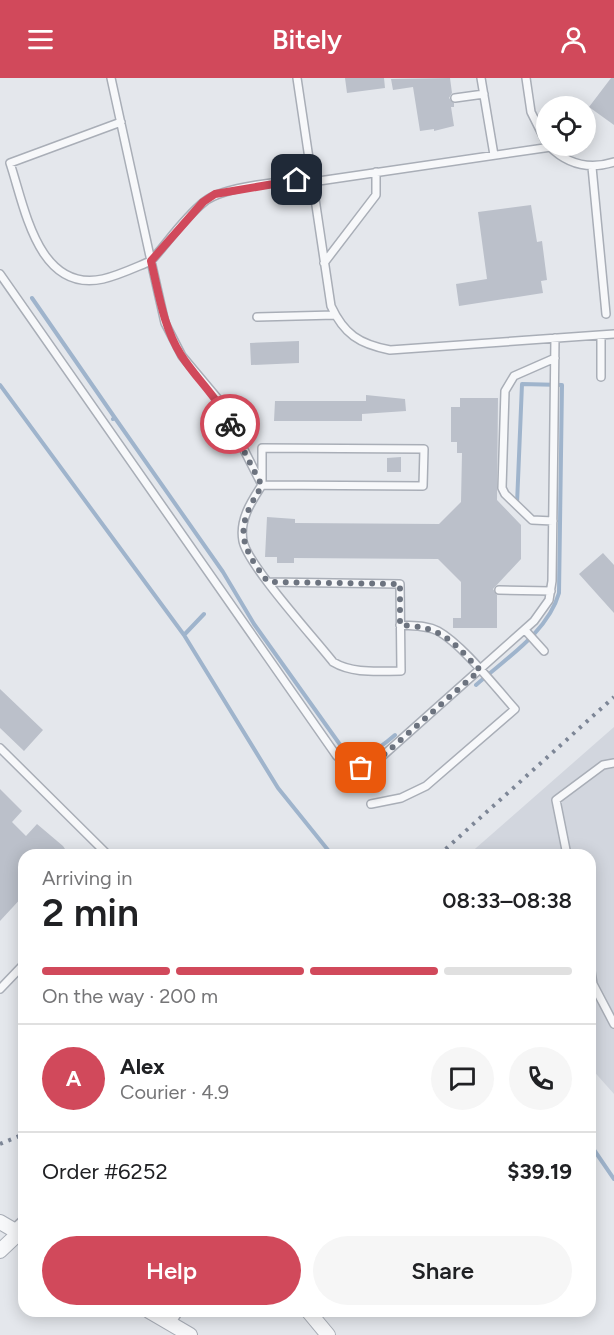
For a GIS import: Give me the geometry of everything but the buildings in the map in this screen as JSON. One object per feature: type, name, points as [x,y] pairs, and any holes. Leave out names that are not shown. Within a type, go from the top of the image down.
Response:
[{"type":"street","points":[[0,1222],[18,1232]]},
{"type":"street","points":[[0,1251],[18,1234]]},
{"type":"street","points":[[159,1317],[190,1335]]},
{"type":"street","points":[[313,1317],[328,1335]]},
{"type":"lane","points":[[111,78],[165,323],[182,356],[218,399],[262,486]]},
{"type":"lane","points":[[297,78],[331,306],[341,326],[358,341],[390,350],[614,334]]},
{"type":"lane","points":[[481,78],[494,155]]},
{"type":"lane","points":[[525,78],[531,112],[536,121]]},
{"type":"lane","points":[[455,98],[484,94]]},
{"type":"lane","points":[[121,122],[10,163],[39,249],[54,268],[75,278],[102,279],[151,261],[203,202],[215,194],[297,180],[312,182],[536,147]]},
{"type":"lane","points":[[563,156],[571,162],[592,167],[614,162]]},
{"type":"lane","points":[[592,167],[606,314]]},
{"type":"lane","points":[[324,263],[376,195],[376,172]]},
{"type":"lane","points":[[0,274],[342,761],[361,768],[378,760],[525,630],[543,611],[551,591],[555,338]]},
{"type":"lane","points":[[257,317],[335,315]]},
{"type":"lane","points":[[601,377],[602,335]]},
{"type":"lane","points":[[553,521],[532,519],[505,494],[502,488],[505,391],[514,376],[555,358]]},
{"type":"lane","points":[[262,486],[423,486],[424,449],[262,448],[262,486],[243,520],[243,541],[249,557],[268,582],[333,662],[344,669],[401,671],[400,584],[268,582]]},
{"type":"lane","points":[[499,591],[551,591]]},
{"type":"lane","points":[[371,804],[401,798],[426,786],[515,710],[480,670],[438,631],[423,626],[400,625]]},
{"type":"lane","points":[[525,630],[544,651]]},
{"type":"lane","points":[[0,748],[102,849]]},
{"type":"lane","points":[[566,849],[556,800],[603,765],[614,763]]},
{"type":"lane","points":[[0,989],[18,970]]},
{"type":"lane","points":[[596,990],[614,1024]]},
{"type":"lane","points":[[171,1324],[175,1317]]},
{"type":"shaded area","points":[[614,727],[614,1094],[596,1074],[596,849],[475,849]]},
{"type":"waterway","points":[[32,298],[115,418],[113,419]]},
{"type":"waterway","points":[[476,685],[536,632],[553,607],[559,593],[562,385],[522,384],[517,504]]},
{"type":"waterway","points":[[0,385],[184,635],[278,788],[327,849]]},
{"type":"waterway","points":[[115,418],[223,572],[254,624],[341,746],[355,754],[362,754],[376,749],[395,735]]},
{"type":"waterway","points":[[184,635],[204,614]]},
{"type":"waterway","points":[[596,1153],[614,1179]]},
{"type":"railway","points":[[446,849],[614,697]]},
{"type":"railway","points":[[0,1144],[18,1136]]},
{"type":"way so far","points":[[230,424],[262,486],[243,520],[243,541],[249,557],[268,582],[400,584],[400,625],[423,626],[438,631],[480,670],[378,760],[361,768]]},
{"type":"route","points":[[230,424],[218,399],[182,356],[165,323],[151,261],[203,202],[215,194],[297,180]]}]
